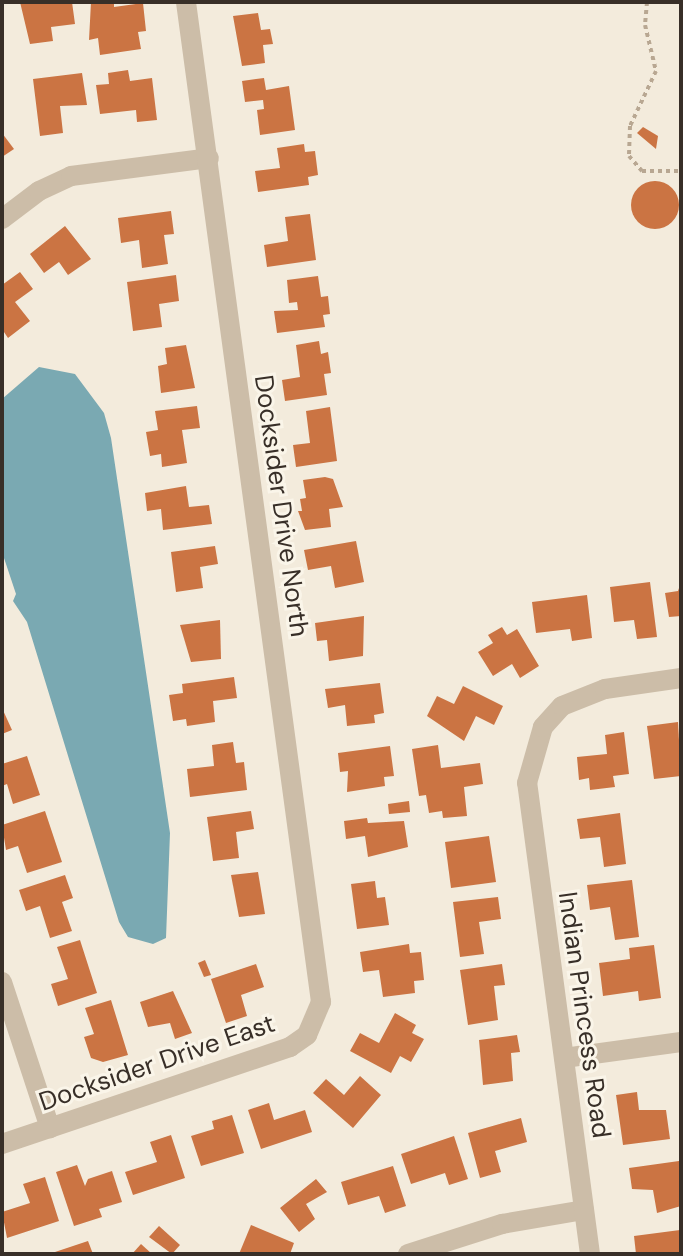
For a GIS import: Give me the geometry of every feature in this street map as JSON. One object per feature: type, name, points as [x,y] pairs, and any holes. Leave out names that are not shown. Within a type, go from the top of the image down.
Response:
[{"type":"street","name":"Docksider Drive North","points":[[186,2],[319,970],[318,1017]]},
{"type":"street","points":[[2,219],[39,191],[71,176],[209,158]]},
{"type":"street","name":"Indian Princess Road","points":[[590,1254],[527,783],[543,727],[562,706],[605,689],[681,678]]},
{"type":"street","points":[[2,982],[50,1128]]},
{"type":"street","name":"Docksider Drive East","points":[[2,1144],[290,1047],[307,1035],[318,1017]]},
{"type":"street","points":[[564,1058],[681,1042]]},
{"type":"street","points":[[408,1254],[502,1224],[584,1210]]},
{"type":"path","points":[[647,2],[645,25],[656,71],[630,126],[629,156],[642,171],[681,171]]},
{"type":"water","points":[[39,367],[75,374],[104,413],[111,438],[170,833],[166,938],[153,944],[128,937],[119,922],[27,622],[13,601],[16,594],[2,552],[2,399]]},
{"type":"building","points":[[20,2],[72,2],[75,24],[51,27],[53,41],[30,44]]},
{"type":"building","points":[[91,2],[114,2],[114,7],[143,3],[146,31],[138,32],[141,49],[100,55],[98,38],[89,40]]},
{"type":"building","points":[[258,13],[261,30],[270,29],[273,44],[263,45],[265,63],[242,66],[233,16]]},
{"type":"building","points":[[128,70],[130,81],[152,78],[157,120],[137,122],[136,110],[100,114],[96,85],[109,84],[108,73]]},
{"type":"building","points":[[82,73],[87,105],[60,106],[63,133],[40,136],[33,79]]},
{"type":"building","points":[[264,78],[266,90],[289,86],[295,130],[260,135],[257,110],[264,109],[263,100],[245,102],[242,81]]},
{"type":"building","points":[[643,127],[658,136],[656,149],[637,133]]},
{"type":"building","points":[[2,133],[14,149],[2,157]]},
{"type":"building","points":[[304,144],[305,152],[315,151],[318,175],[308,177],[309,185],[258,192],[255,171],[280,168],[277,148]]},
{"type":"building","points":[[655,181],[672,188],[679,205],[672,222],[655,229],[638,222],[631,205],[638,188]]},
{"type":"building","points":[[171,211],[174,234],[164,235],[168,264],[142,268],[139,240],[121,243],[118,218]]},
{"type":"building","points":[[310,214],[316,260],[267,267],[264,245],[288,241],[285,217]]},
{"type":"building","points":[[65,226],[91,259],[68,275],[59,262],[44,273],[30,254]]},
{"type":"building","points":[[20,272],[33,289],[15,302],[30,321],[8,338],[2,329],[2,285]]},
{"type":"building","points":[[176,275],[179,301],[159,304],[162,327],[133,331],[127,282]]},
{"type":"building","points":[[318,276],[321,297],[328,296],[330,314],[323,315],[325,327],[277,333],[274,311],[298,310],[297,302],[289,303],[287,280]]},
{"type":"building","points":[[319,341],[321,354],[328,352],[331,373],[324,374],[327,395],[285,401],[282,380],[300,377],[296,345]]},
{"type":"building","points":[[186,345],[195,388],[161,393],[158,366],[167,364],[165,348]]},
{"type":"building","points":[[197,406],[200,428],[182,430],[187,463],[162,467],[161,454],[150,456],[146,432],[158,430],[155,411]]},
{"type":"building","points":[[330,407],[337,461],[296,467],[293,445],[310,443],[306,411]]},
{"type":"building","points":[[333,479],[343,507],[329,509],[331,527],[305,530],[298,511],[302,511],[300,499],[306,498],[303,480]]},
{"type":"building","points":[[186,486],[189,507],[209,505],[212,524],[163,530],[161,509],[147,511],[145,493]]},
{"type":"building","points":[[356,541],[364,582],[335,588],[331,566],[308,570],[304,550]]},
{"type":"building","points":[[215,546],[218,564],[200,567],[203,588],[176,592],[171,552]]},
{"type":"building","points":[[650,582],[657,637],[637,639],[634,620],[614,622],[610,587]]},
{"type":"building","points":[[681,582],[681,616],[669,617],[665,593],[678,591]]},
{"type":"building","points":[[587,595],[592,638],[572,641],[570,629],[536,633],[532,602]]},
{"type":"building","points":[[364,616],[363,656],[329,661],[327,640],[317,641],[315,623]]},
{"type":"building","points":[[220,620],[221,659],[191,662],[180,625]]},
{"type":"building","points":[[502,627],[507,635],[517,629],[539,666],[520,678],[512,664],[493,676],[478,652],[493,643],[488,635]]},
{"type":"building","points":[[234,677],[237,698],[213,701],[215,722],[187,726],[186,719],[173,721],[169,695],[183,693],[182,684]]},
{"type":"building","points":[[380,683],[384,713],[374,715],[375,723],[347,726],[345,705],[328,708],[325,689]]},
{"type":"building","points":[[463,686],[503,706],[494,725],[476,716],[464,741],[427,716],[437,696],[454,704]]},
{"type":"building","points":[[2,708],[12,730],[2,734]]},
{"type":"building","points":[[678,722],[681,776],[654,779],[647,726]]},
{"type":"building","points":[[624,732],[629,774],[613,776],[615,787],[590,790],[589,778],[579,780],[577,757],[607,754],[605,735]]},
{"type":"building","points":[[233,742],[236,763],[244,762],[247,790],[190,797],[187,769],[214,766],[212,745]]},
{"type":"building","points":[[438,745],[441,768],[480,763],[483,784],[464,787],[467,816],[443,818],[442,811],[429,813],[426,795],[419,796],[412,749]]},
{"type":"building","points":[[390,746],[394,776],[384,777],[385,786],[347,792],[348,771],[340,772],[338,753]]},
{"type":"building","points":[[27,756],[40,795],[13,804],[7,784],[2,786],[2,764]]},
{"type":"building","points":[[409,801],[410,812],[389,814],[388,804]]},
{"type":"building","points":[[45,811],[62,862],[27,873],[18,846],[6,850],[2,825]]},
{"type":"building","points":[[251,811],[254,829],[236,832],[239,858],[213,861],[207,817]]},
{"type":"building","points":[[620,813],[626,864],[604,867],[600,837],[580,839],[577,819]]},
{"type":"building","points":[[367,818],[368,823],[404,821],[408,847],[368,857],[365,836],[346,839],[344,821]]},
{"type":"building","points":[[489,836],[496,882],[451,888],[445,842]]},
{"type":"building","points":[[258,872],[265,914],[239,917],[231,875]]},
{"type":"building","points":[[65,875],[73,898],[62,902],[72,931],[50,938],[40,906],[26,911],[19,890]]},
{"type":"building","points":[[632,880],[639,937],[615,940],[610,907],[590,910],[587,885]]},
{"type":"building","points":[[375,881],[377,898],[385,897],[389,925],[357,929],[351,884]]},
{"type":"building","points":[[498,897],[501,919],[479,922],[484,954],[460,957],[453,902]]},
{"type":"building","points":[[80,940],[97,993],[58,1006],[51,984],[68,979],[57,947]]},
{"type":"building","points":[[409,944],[410,953],[421,952],[424,980],[414,981],[415,993],[383,997],[379,970],[363,972],[360,952]]},
{"type":"building","points":[[654,945],[661,998],[639,1001],[638,991],[603,996],[599,963],[630,959],[629,948]]},
{"type":"building","points":[[205,960],[211,975],[204,977],[198,963]]},
{"type":"building","points":[[256,964],[264,987],[241,995],[247,1016],[226,1023],[211,979]]},
{"type":"building","points":[[502,964],[505,985],[494,986],[498,1020],[468,1025],[460,970]]},
{"type":"building","points":[[173,991],[192,1033],[175,1039],[170,1023],[148,1027],[140,1002]]},
{"type":"building","points":[[111,1000],[128,1055],[103,1062],[91,1058],[84,1037],[94,1034],[85,1008]]},
{"type":"building","points":[[395,1013],[416,1025],[412,1033],[424,1039],[411,1062],[400,1056],[391,1073],[350,1051],[360,1033],[379,1043]]},
{"type":"building","points":[[517,1035],[520,1052],[511,1053],[513,1081],[483,1085],[479,1040]]},
{"type":"building","points":[[360,1076],[381,1095],[353,1128],[313,1093],[326,1079],[344,1095]]},
{"type":"building","points":[[637,1092],[639,1110],[666,1110],[670,1139],[623,1145],[616,1095]]},
{"type":"building","points":[[269,1103],[274,1120],[305,1110],[312,1132],[261,1149],[248,1110]]},
{"type":"building","points":[[232,1115],[244,1153],[201,1166],[191,1136],[214,1129],[212,1121]]},
{"type":"building","points":[[521,1118],[527,1142],[495,1151],[501,1172],[480,1178],[468,1133]]},
{"type":"building","points":[[171,1135],[185,1178],[133,1195],[125,1172],[157,1162],[150,1142]]},
{"type":"building","points":[[454,1136],[468,1179],[449,1185],[445,1173],[411,1184],[401,1154]]},
{"type":"building","points":[[679,1161],[681,1206],[657,1213],[653,1190],[632,1189],[629,1168]]},
{"type":"building","points":[[77,1165],[85,1186],[88,1179],[112,1171],[122,1202],[99,1209],[102,1217],[74,1226],[56,1172]]},
{"type":"building","points":[[393,1166],[406,1206],[385,1213],[379,1196],[348,1205],[341,1182]]},
{"type":"building","points":[[45,1177],[59,1221],[7,1238],[2,1212],[30,1203],[23,1184]]},
{"type":"building","points":[[316,1179],[327,1192],[306,1204],[315,1219],[299,1232],[280,1208]]},
{"type":"building","points":[[251,1225],[294,1243],[290,1254],[239,1254]]},
{"type":"building","points":[[159,1226],[180,1245],[172,1254],[149,1237]]},
{"type":"building","points":[[680,1230],[681,1254],[636,1254],[634,1236]]},
{"type":"building","points":[[88,1241],[93,1254],[52,1254],[52,1253]]},
{"type":"building","points":[[141,1244],[152,1254],[132,1254]]}]
